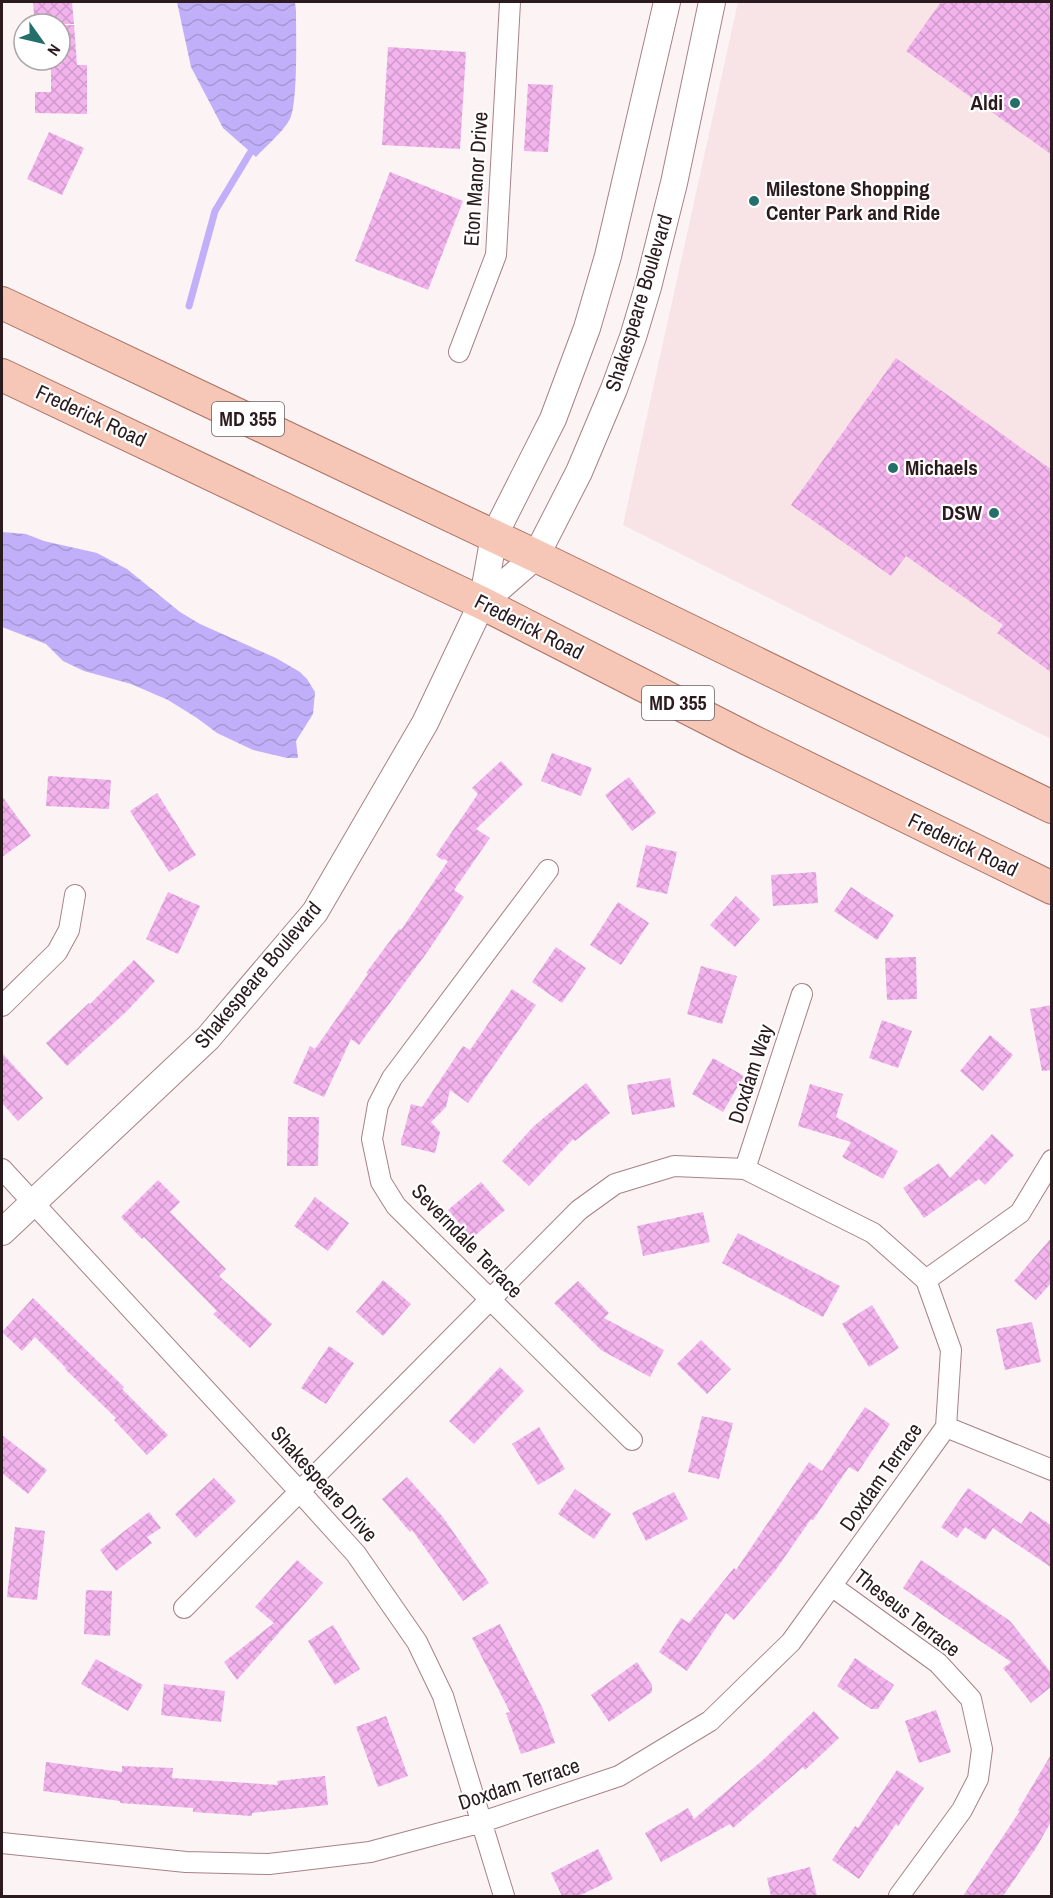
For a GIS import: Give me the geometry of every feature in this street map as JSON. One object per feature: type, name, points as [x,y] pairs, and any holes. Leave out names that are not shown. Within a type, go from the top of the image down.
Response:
[{"type":"main road","name":"MD 355","points":[[2,303],[536,556],[1052,807]]},
{"type":"main road","name":"Frederick Road","points":[[2,375],[482,603],[746,738],[1052,888]]},
{"type":"street","name":"Eton Manor Drive","points":[[459,352],[496,255],[510,2]]},
{"type":"street","name":"Shakespeare Boulevard","points":[[2,1232],[208,1038],[315,912],[425,723],[482,603],[494,536],[553,419],[587,328],[609,256],[666,2]]},
{"type":"street","name":"Shakespeare Boulevard","points":[[482,603],[536,556],[579,472],[614,389],[633,337],[674,183],[712,2]]},
{"type":"street","name":"Severndale Terrace","points":[[548,870],[392,1078],[378,1105],[372,1140],[381,1182],[396,1206],[632,1440]]},
{"type":"street","points":[[2,1006],[57,952],[69,930],[75,895]]},
{"type":"street","name":"Doxdam Way","points":[[745,1169],[802,994]]},
{"type":"street","points":[[926,1280],[1020,1213],[1052,1160]]},
{"type":"street","name":"Doxdam Terrace","points":[[2,1842],[186,1862],[268,1864],[369,1852],[482,1822],[619,1776],[710,1720],[792,1642],[946,1427],[951,1350],[926,1280],[873,1233],[745,1169],[674,1166],[615,1184],[579,1210],[184,1608]]},
{"type":"street","name":"Shakespeare Drive","points":[[2,1169],[356,1554],[417,1642],[442,1696],[504,1896]]},
{"type":"street","points":[[946,1427],[1052,1470]]},
{"type":"street","name":"Theseus Terrace","points":[[833,1587],[938,1663],[971,1699],[982,1749],[978,1779],[962,1810],[899,1896]]},
{"type":"shaded area","points":[[738,2],[1051,2],[1051,739],[623,525]]},
{"type":"water","points":[[177,2],[295,2],[296,67],[293,110],[283,129],[256,157],[223,128],[191,67]]},
{"type":"water","points":[[2,532],[26,534],[44,541],[97,553],[127,569],[180,612],[200,624],[276,658],[300,672],[315,692],[313,714],[296,741],[298,758],[287,758],[253,750],[217,733],[168,700],[131,684],[84,671],[63,661],[46,644],[2,627]]},
{"type":"building","points":[[72,2],[74,24],[72,24],[72,12],[34,12],[33,3]]},
{"type":"building","name":"Aldi","points":[[941,2],[1052,2],[1052,155],[906,51]]},
{"type":"building","points":[[72,25],[74,25],[77,65],[87,65],[87,114],[35,113],[35,92],[51,92],[51,72],[72,72]]},
{"type":"building","points":[[388,47],[466,52],[460,149],[382,145]]},
{"type":"building","points":[[528,84],[553,85],[548,152],[524,151]]},
{"type":"building","points":[[49,132],[84,148],[62,195],[27,179]]},
{"type":"building","points":[[390,172],[463,201],[428,290],[355,261]]},
{"type":"building","points":[[896,358],[1052,470],[1052,673],[997,633],[1003,625],[906,556],[891,576],[791,505]]},
{"type":"building","points":[[552,753],[592,768],[581,796],[541,781]]},
{"type":"building","points":[[501,761],[523,784],[476,829],[490,838],[454,890],[464,897],[428,951],[359,1045],[351,1039],[324,1097],[293,1083],[310,1046],[315,1049],[368,974],[366,973],[399,929],[401,930],[448,861],[436,855],[478,794],[472,788]]},
{"type":"building","points":[[48,776],[111,780],[109,809],[46,806]]},
{"type":"building","points":[[629,777],[656,813],[632,831],[605,795]]},
{"type":"building","points":[[157,793],[196,855],[169,872],[130,811]]},
{"type":"building","points":[[2,796],[31,836],[2,857]]},
{"type":"building","points":[[646,845],[677,852],[667,894],[636,887]]},
{"type":"building","points":[[816,872],[818,903],[773,906],[771,875]]},
{"type":"building","points":[[851,887],[894,915],[877,940],[834,911]]},
{"type":"building","points":[[168,892],[200,906],[178,954],[146,939]]},
{"type":"building","points":[[736,896],[760,919],[735,947],[710,925]]},
{"type":"building","points":[[618,902],[649,923],[621,965],[590,945]]},
{"type":"building","points":[[556,947],[586,968],[562,1003],[532,982]]},
{"type":"building","points":[[916,957],[917,999],[887,1000],[885,958]]},
{"type":"building","points":[[134,960],[155,981],[127,1011],[67,1066],[46,1043],[90,1004]]},
{"type":"building","points":[[701,966],[737,976],[722,1024],[687,1014]]},
{"type":"building","points":[[512,989],[536,1005],[468,1103],[450,1090],[446,1107],[431,1122],[440,1132],[435,1153],[401,1145],[411,1104],[422,1107],[463,1046],[470,1050]]},
{"type":"building","points":[[1052,1005],[1052,1070],[1042,1071],[1030,1009]]},
{"type":"building","points":[[882,1020],[912,1031],[898,1068],[869,1058]]},
{"type":"building","points":[[990,1035],[1013,1055],[983,1091],[960,1071]]},
{"type":"building","points":[[2,1053],[43,1098],[18,1121],[2,1103]]},
{"type":"building","points":[[713,1058],[744,1076],[723,1112],[692,1094]]},
{"type":"building","points":[[670,1078],[675,1107],[632,1115],[627,1085]]},
{"type":"building","points":[[586,1083],[610,1113],[575,1141],[573,1139],[529,1186],[502,1161],[534,1126]]},
{"type":"building","points":[[810,1084],[843,1094],[836,1117],[898,1151],[883,1179],[842,1157],[851,1142],[798,1126]]},
{"type":"building","points":[[288,1117],[319,1117],[318,1166],[287,1166]]},
{"type":"building","points":[[992,1134],[1014,1155],[985,1185],[979,1179],[924,1218],[903,1188],[939,1163],[950,1178]]},
{"type":"building","points":[[158,1180],[180,1202],[170,1212],[226,1269],[219,1276],[272,1324],[250,1348],[213,1314],[217,1311],[144,1237],[142,1239],[121,1217]]},
{"type":"building","points":[[481,1182],[505,1210],[472,1238],[448,1210]]},
{"type":"building","points":[[315,1197],[349,1223],[328,1251],[294,1226]]},
{"type":"building","points":[[703,1212],[710,1242],[643,1256],[637,1226]]},
{"type":"building","points":[[738,1233],[840,1286],[823,1317],[722,1263]]},
{"type":"building","points":[[1052,1237],[1052,1282],[1036,1300],[1014,1281]]},
{"type":"building","points":[[383,1280],[411,1304],[383,1336],[356,1312]]},
{"type":"building","points":[[578,1281],[609,1313],[604,1318],[664,1350],[650,1377],[601,1350],[554,1303]]},
{"type":"building","points":[[33,1298],[124,1387],[122,1389],[168,1435],[147,1455],[114,1420],[116,1418],[35,1337],[22,1351],[2,1332]]},
{"type":"building","points":[[872,1305],[899,1348],[869,1367],[842,1324]]},
{"type":"building","points":[[1032,1322],[1041,1362],[1005,1370],[996,1329]]},
{"type":"building","points":[[701,1340],[731,1369],[707,1394],[677,1364]]},
{"type":"building","points":[[329,1346],[354,1363],[326,1404],[301,1388]]},
{"type":"building","points":[[500,1367],[524,1391],[474,1444],[449,1421]]},
{"type":"building","points":[[865,1407],[890,1424],[858,1472],[849,1467],[775,1571],[734,1620],[726,1613],[687,1671],[659,1652],[681,1618],[689,1623],[734,1568],[736,1570],[809,1462],[822,1471]]},
{"type":"building","points":[[702,1416],[733,1423],[719,1479],[688,1472]]},
{"type":"building","points":[[539,1427],[565,1469],[538,1485],[512,1444]]},
{"type":"building","points":[[2,1435],[47,1470],[28,1494],[2,1473]]},
{"type":"building","points":[[407,1477],[442,1516],[489,1583],[463,1601],[412,1530],[410,1532],[382,1499]]},
{"type":"building","points":[[214,1478],[236,1501],[196,1538],[175,1514]]},
{"type":"building","points":[[968,1488],[1021,1524],[1030,1511],[1052,1526],[1052,1568],[993,1528],[985,1540],[965,1527],[957,1538],[941,1527]]},
{"type":"building","points":[[575,1489],[611,1514],[594,1539],[558,1514]]},
{"type":"building","points":[[674,1492],[688,1519],[646,1541],[632,1513]]},
{"type":"building","points":[[149,1512],[161,1528],[147,1537],[152,1543],[116,1571],[100,1550]]},
{"type":"building","points":[[15,1527],[45,1531],[37,1600],[7,1597]]},
{"type":"building","points":[[297,1560],[323,1583],[237,1680],[224,1662],[274,1623],[255,1607]]},
{"type":"building","points":[[921,1560],[1010,1621],[1052,1674],[1052,1686],[1031,1703],[1003,1668],[1011,1662],[903,1588]]},
{"type":"building","points":[[86,1590],[112,1591],[110,1636],[84,1634]]},
{"type":"building","points":[[500,1624],[543,1709],[555,1743],[521,1754],[506,1713],[510,1712],[472,1638]]},
{"type":"building","points":[[333,1625],[360,1669],[335,1685],[308,1641]]},
{"type":"building","points":[[855,1658],[894,1685],[878,1709],[871,1709],[837,1686]]},
{"type":"building","points":[[96,1659],[143,1685],[128,1711],[81,1684]]},
{"type":"building","points":[[637,1662],[652,1685],[652,1692],[609,1722],[591,1695]]},
{"type":"building","points":[[164,1684],[225,1691],[221,1722],[161,1715]]},
{"type":"building","points":[[936,1710],[951,1752],[919,1763],[905,1721]]},
{"type":"building","points":[[814,1711],[839,1738],[805,1770],[803,1767],[733,1828],[730,1824],[661,1862],[645,1833],[688,1808],[694,1819],[764,1759]]},
{"type":"building","points":[[386,1716],[408,1776],[378,1787],[356,1727]]},
{"type":"building","points":[[1052,1753],[1052,1820],[1036,1848],[1003,1896],[963,1896],[1020,1811],[1018,1810]]},
{"type":"building","points":[[46,1762],[122,1772],[122,1766],[173,1768],[172,1778],[278,1785],[277,1781],[325,1776],[328,1805],[252,1813],[252,1816],[193,1812],[193,1808],[120,1803],[120,1801],[43,1791]]},
{"type":"building","points":[[897,1770],[924,1788],[898,1826],[896,1824],[859,1879],[832,1860],[855,1826],[858,1828]]},
{"type":"building","points":[[598,1849],[613,1879],[579,1896],[562,1896],[551,1873]]},
{"type":"building","points":[[810,1867],[817,1896],[771,1896],[767,1878]]},
{"type":"waterway","points":[[189,306],[215,211],[250,153]]},
{"type":"place","name":"Aldi","points":[[1015,103]]},
{"type":"place","name":"Milestone Shopping Center Park and Ride","points":[[754,201]]},
{"type":"place","name":"Michaels","points":[[893,468]]},
{"type":"place","name":"DSW","points":[[994,513]]}]
